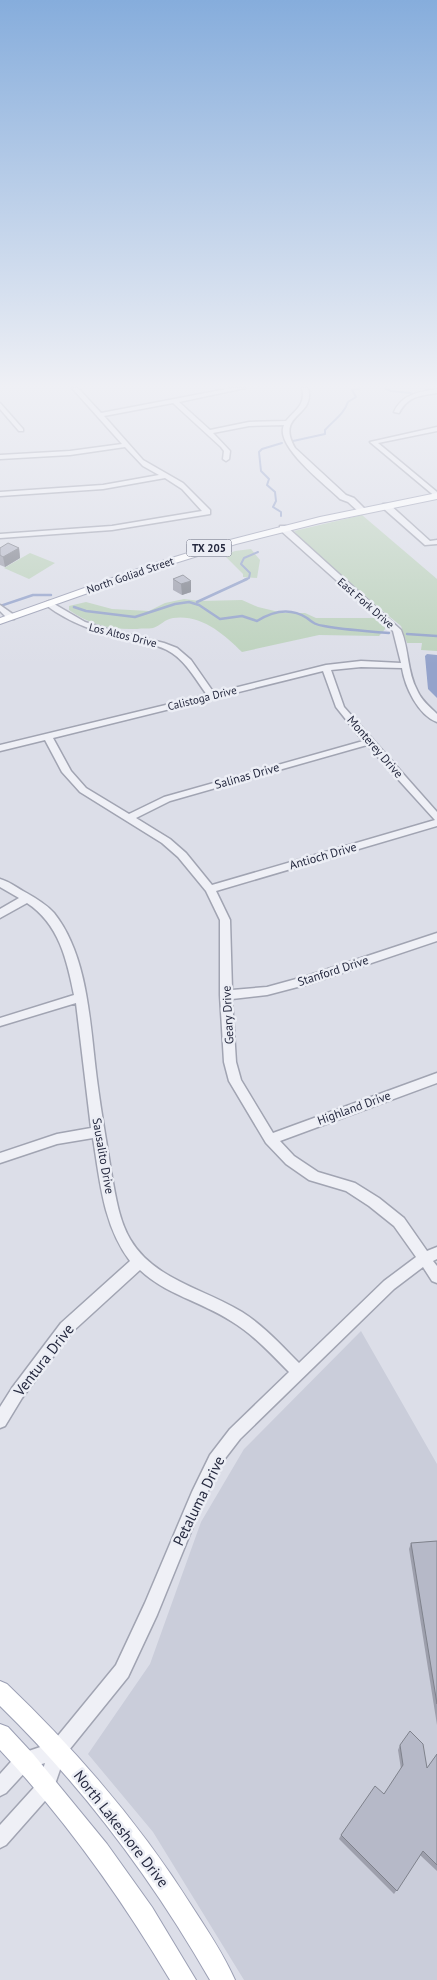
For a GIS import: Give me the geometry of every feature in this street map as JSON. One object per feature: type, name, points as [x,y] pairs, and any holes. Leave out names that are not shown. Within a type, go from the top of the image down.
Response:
[{"type":"main road","name":"North Goliad Street","points":[[0,621],[5,612],[49,603],[169,561],[283,528],[437,496]]},
{"type":"main road","name":"North Lakeshore Drive","points":[[0,1691],[58,1750],[110,1810],[149,1861],[195,1930],[223,1980]]},
{"type":"main road","points":[[0,1735],[84,1832],[122,1883],[184,1980]]},
{"type":"street","points":[[0,494],[96,487],[146,480]]},
{"type":"street","points":[[0,536],[112,528],[207,512],[191,493],[175,480]]},
{"type":"street","points":[[326,480],[343,497],[344,502],[359,512]]},
{"type":"street","points":[[419,480],[437,496]]},
{"type":"street","points":[[386,506],[428,543],[437,542]]},
{"type":"street","name":"East Fork Drive","points":[[283,528],[397,630],[403,643],[410,686],[418,699],[435,715]]},
{"type":"street","name":"Los Altos Drive","points":[[49,603],[67,618],[82,625],[163,645],[177,652],[212,696]]},
{"type":"street","name":"Calistoga Drive","points":[[0,748],[326,668],[361,664],[406,666]]},
{"type":"street","name":"Monterey Drive","points":[[326,668],[340,707],[437,818]]},
{"type":"street","name":"Geary Drive","points":[[47,736],[76,784],[166,841],[182,855],[210,889],[225,920],[226,995],[230,1062],[234,1076],[270,1139],[290,1160],[314,1176],[350,1187],[374,1202],[399,1222],[431,1255],[437,1277]]},
{"type":"street","name":"Salinas Drive","points":[[128,818],[167,799],[369,742]]},
{"type":"street","name":"Antioch Drive","points":[[210,889],[437,823]]},
{"type":"street","name":"Sausalito Drive","points":[[0,882],[27,898],[50,916],[67,946],[81,998],[98,1132],[114,1223],[126,1245],[138,1263],[236,1316],[268,1340],[298,1372]]},
{"type":"street","points":[[0,914],[27,898]]},
{"type":"street","name":"Stanford Drive","points":[[226,995],[267,991],[309,980],[437,937]]},
{"type":"street","points":[[0,1022],[81,998]]},
{"type":"street","name":"Highland Drive","points":[[270,1139],[437,1078]]},
{"type":"street","points":[[0,1158],[57,1139],[98,1132]]},
{"type":"street","name":"Petaluma Drive","points":[[0,1839],[46,1787],[58,1750],[122,1670],[151,1609],[197,1497],[215,1460],[235,1434],[389,1285],[431,1255]]},
{"type":"street","name":"Ventura Drive","points":[[0,1421],[17,1393],[66,1328],[138,1263]]},
{"type":"street","points":[[0,1786],[24,1761],[58,1750]]},
{"type":"shaded area","points":[[361,1331],[437,1464],[437,1980],[244,1980],[153,1832],[88,1754],[150,1664],[201,1522],[244,1449]]},
{"type":"green space","points":[[362,515],[437,579],[437,651],[421,650],[422,643],[407,643],[401,626],[318,558],[294,531]]},
{"type":"green space","points":[[251,549],[260,560],[257,578],[243,577],[243,574],[224,555],[235,551]]},
{"type":"green space","points":[[30,553],[55,563],[29,579],[4,568]]},
{"type":"green space","points":[[184,599],[200,601],[242,600],[258,607],[283,613],[305,613],[316,618],[376,618],[386,628],[379,636],[319,635],[242,652],[220,632],[193,619],[173,618],[151,628],[118,629],[93,623],[69,610],[69,606],[86,602],[112,609],[149,611],[165,603]]},
{"type":"water","points":[[427,654],[437,655],[437,698],[428,689],[425,656]]},
{"type":"building","points":[[8,543],[19,548],[3,557],[0,555],[0,548]]},
{"type":"building","points":[[183,575],[191,581],[181,584],[173,579]]},
{"type":"building","points":[[437,1541],[437,1704],[411,1543]]},
{"type":"building","points":[[410,1731],[423,1744],[427,1768],[437,1754],[437,1865],[423,1851],[397,1891],[341,1835],[375,1786],[384,1794],[403,1765],[400,1745]]},
{"type":"waterway","points":[[269,480],[267,485],[275,492],[276,501],[273,507],[281,512],[281,516]]},
{"type":"waterway","points":[[244,580],[249,578],[250,573],[241,564],[244,558],[258,552]]},
{"type":"waterway","points":[[197,602],[247,579]]},
{"type":"waterway","points":[[0,606],[33,595],[51,595]]},
{"type":"waterway","points":[[74,607],[86,611],[135,617],[175,604],[189,602],[199,605],[220,619],[242,616],[257,621],[275,613],[288,611],[301,615],[321,626],[389,633]]},
{"type":"waterway","points":[[407,634],[437,636]]}]
